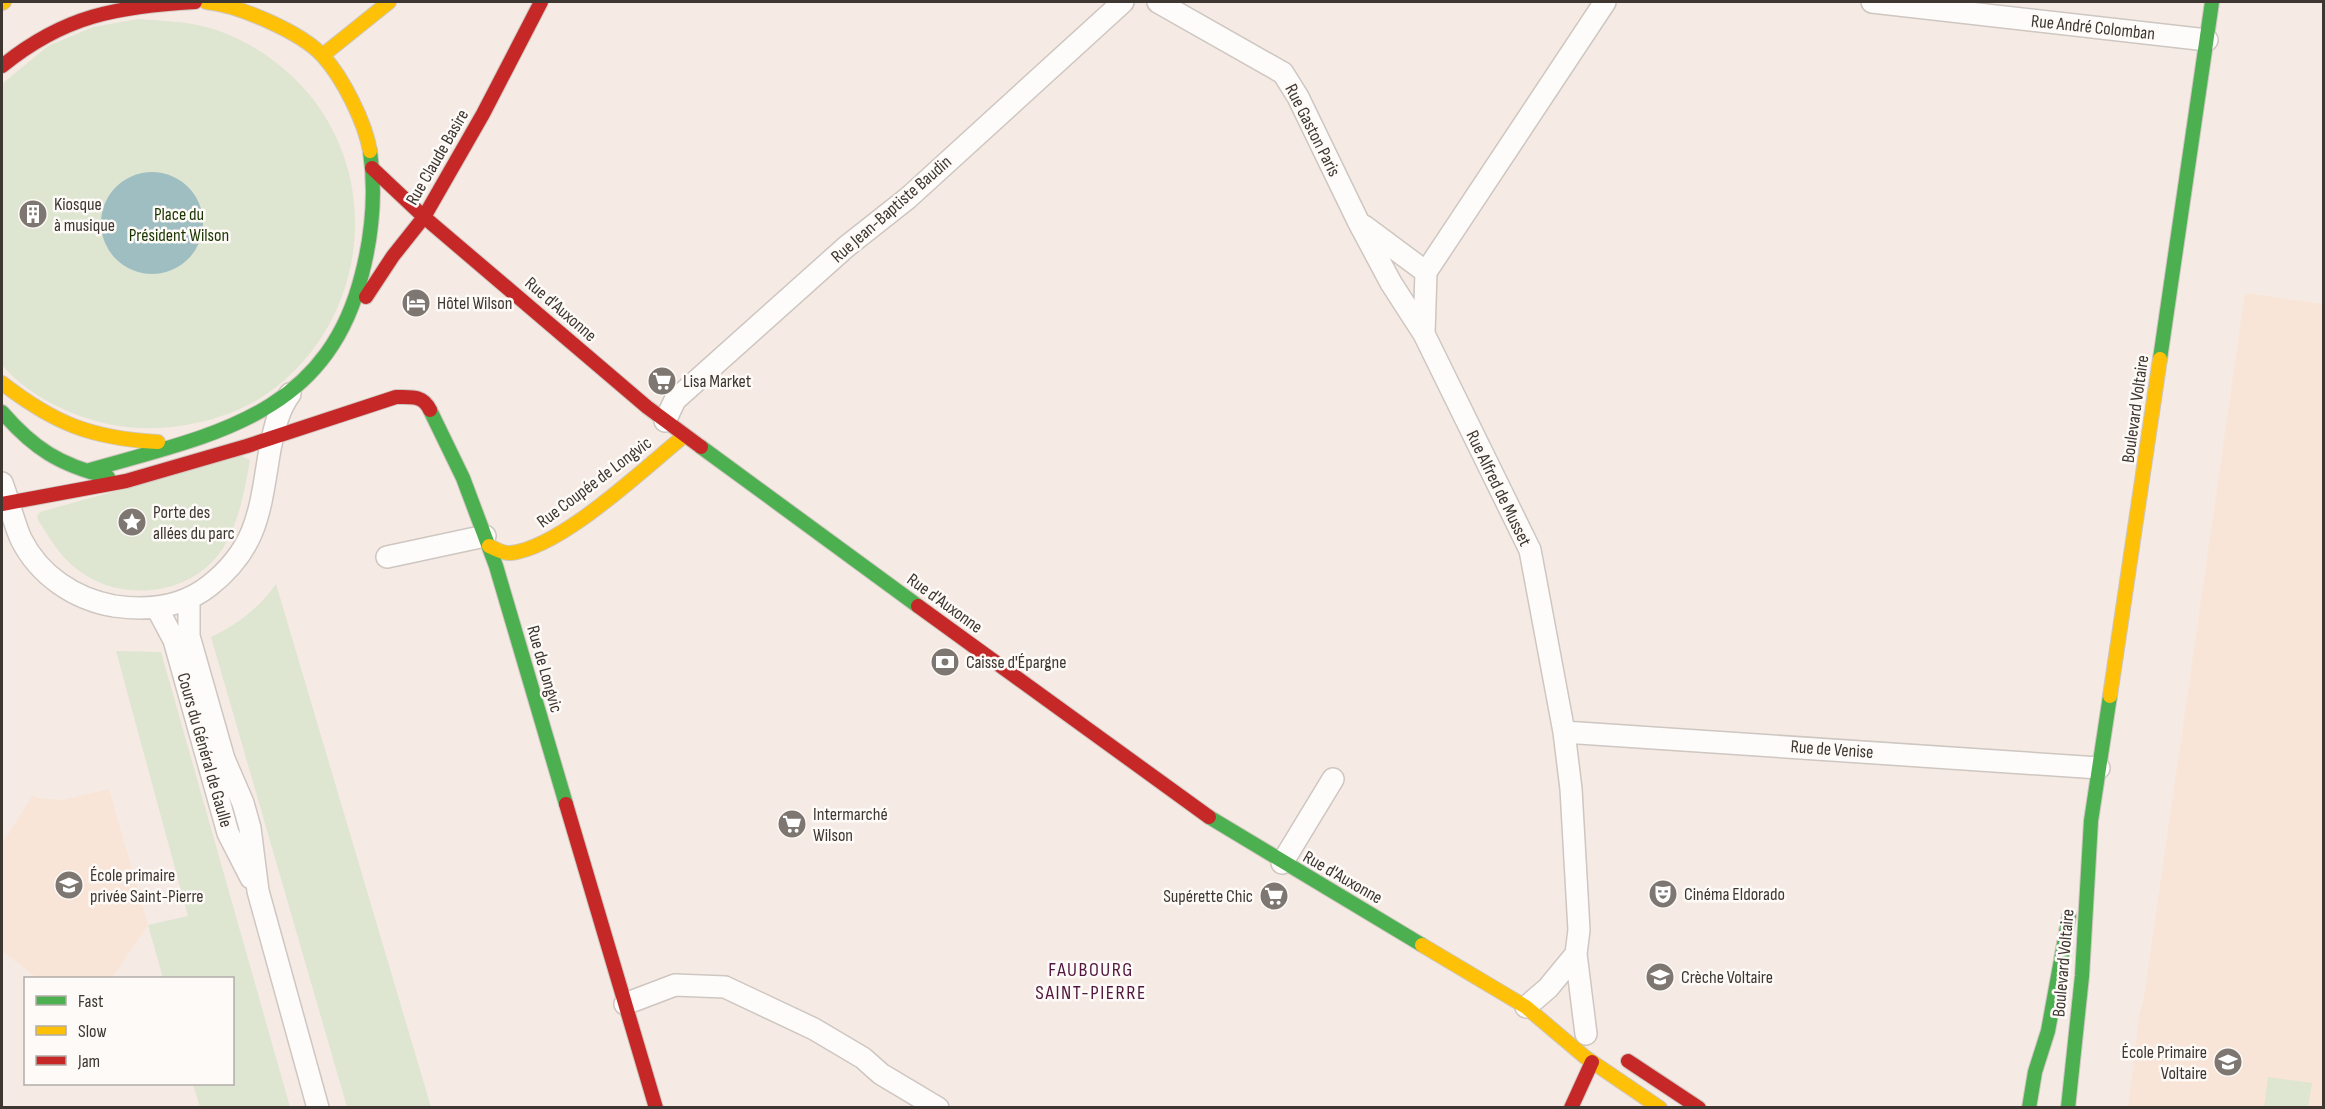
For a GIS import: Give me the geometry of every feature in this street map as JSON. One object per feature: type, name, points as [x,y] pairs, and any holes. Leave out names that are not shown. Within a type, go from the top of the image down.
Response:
[{"type":"main road","points":[[2,66],[37,38],[64,24],[111,6],[195,2]]},
{"type":"main road","points":[[4,496],[228,429],[254,417],[293,391],[333,347],[348,321],[367,264],[372,205],[372,168],[361,120],[323,55],[286,31],[258,17],[215,2]]},
{"type":"main road","points":[[323,55],[389,2]]},
{"type":"main road","name":"Rue Claude Basire","points":[[348,321],[393,256],[424,217],[483,114],[541,2]]},
{"type":"main road","name":"Boulevard Voltaire","points":[[2068,1107],[2082,976],[2091,821],[2212,2]]},
{"type":"main road","name":"Rue d'Auxonne","points":[[372,168],[424,217],[684,436],[1224,828],[1531,1010],[1591,1037]]},
{"type":"main road","points":[[2,383],[30,406],[87,433],[128,441],[160,442],[197,438]]},
{"type":"main road","name":"Rue de Longvic","points":[[273,438],[396,397],[418,397],[433,413],[463,478],[487,541],[656,1107]]},
{"type":"main road","points":[[2,412],[35,449],[84,472],[126,481]]},
{"type":"main road","name":"Rue Coupée de Longvic","points":[[487,541],[509,554],[543,544],[609,497],[684,436]]},
{"type":"main road","points":[[4,496],[126,481],[273,438]]},
{"type":"main road","name":"Boulevard Voltaire","points":[[2029,1107],[2035,1072],[2048,1031],[2080,843],[2091,821]]},
{"type":"main road","name":"Rue d'Auxonne","points":[[1531,1010],[1560,1038],[1660,1107]]},
{"type":"main road","name":"Boulevard Voltaire","points":[[2048,1031],[2050,1075]]},
{"type":"main road","points":[[1614,1052],[1699,1107]]},
{"type":"main road","points":[[1571,1107],[1592,1062],[1651,1076]]},
{"type":"street","name":"Rue Jean-Baptiste Baudin","points":[[665,421],[675,400],[846,247],[908,198],[1123,2]]},
{"type":"street","name":"Rue Gaston Paris","points":[[1158,2],[1283,73],[1298,97],[1390,283],[1424,334]]},
{"type":"street","points":[[1426,272],[1605,2]]},
{"type":"street","name":"Rue André Colomban","points":[[1872,2],[2207,40]]},
{"type":"street","name":"Rue Gaston Paris","points":[[1358,221],[1426,272]]},
{"type":"street","name":"Rue Alfred de Musset","points":[[1426,272],[1424,334],[1530,550],[1564,732],[1571,789],[1579,918],[1576,954],[1591,1037]]},
{"type":"street","points":[[4,496],[21,538],[34,560],[64,587],[102,604],[125,607],[157,608],[189,600],[228,572],[251,537],[282,405],[293,391]]},
{"type":"street","points":[[387,556],[487,541]]},
{"type":"street","name":"Cours du Général de Gaulle","points":[[189,600],[189,636],[224,759],[243,803],[250,828],[258,891],[318,1107]]},
{"type":"street","name":"Cours du Général de Gaulle","points":[[157,608],[174,640],[228,833],[258,891]]},
{"type":"street","name":"Rue de Venise","points":[[1564,732],[2099,768]]},
{"type":"street","points":[[1282,863],[1333,779]]},
{"type":"street","points":[[1531,1010],[1576,954]]},
{"type":"street","points":[[625,1004],[675,985],[725,987],[814,1029],[863,1058],[881,1074],[938,1107]]},
{"type":"shaded area","points":[[2245,293],[2323,304],[2323,1107],[2128,1108],[2139,1017],[2144,997]]},
{"type":"shaded area","name":"École primaire privée Saint-Pierre","points":[[109,789],[148,925],[113,977],[36,977],[2,951],[2,844],[33,795],[38,798],[63,800]]},
{"type":"green space","name":"Place du Président Wilson","points":[[138,19],[192,24],[222,32],[255,48],[285,70],[324,115],[344,157],[354,202],[354,247],[344,291],[325,332],[296,369],[259,399],[231,413],[200,422],[153,428],[120,426],[82,417],[29,390],[2,365],[2,84],[48,46],[93,27]]},
{"type":"green space","points":[[242,456],[250,460],[241,503],[231,533],[213,561],[197,574],[179,584],[137,591],[116,588],[96,581],[66,560],[38,520],[37,516],[40,512]]},
{"type":"green space","points":[[276,584],[431,1107],[347,1107],[211,637],[247,615]]},
{"type":"green space","points":[[116,651],[161,652],[290,1107],[200,1107],[193,1085],[234,1085],[234,977],[163,977],[148,925],[188,916]]},
{"type":"green space","points":[[2268,1077],[2312,1083],[2308,1107],[2264,1107]]},
{"type":"water","points":[[152,172],[172,176],[188,187],[199,203],[203,223],[199,243],[188,259],[172,270],[152,274],[132,270],[116,259],[105,243],[101,223],[105,203],[116,187],[132,176]]},
{"type":"traffic: fast","points":[[2160,359],[2212,2]]},
{"type":"traffic: fast","points":[[90,470],[179,445],[259,412],[293,389],[322,360],[345,322],[362,274],[371,229],[373,198],[370,151]]},
{"type":"traffic: fast","points":[[430,410],[463,478],[496,566],[566,804]]},
{"type":"traffic: fast","points":[[2,412],[25,436],[49,454],[76,467],[108,477]]},
{"type":"traffic: fast","points":[[701,447],[918,606]]},
{"type":"traffic: fast","points":[[2068,1108],[2082,976],[2091,821],[2110,696]]},
{"type":"traffic: fast","points":[[1209,817],[1422,945]]},
{"type":"traffic: fast","points":[[2029,1108],[2035,1072],[2048,1031],[2069,916]]},
{"type":"traffic: slow","points":[[206,2],[235,8],[268,21],[300,38],[323,56],[331,65],[352,101],[370,151]]},
{"type":"traffic: slow","points":[[323,55],[389,2]]},
{"type":"traffic: slow","points":[[2110,696],[2160,359]]},
{"type":"traffic: slow","points":[[2,383],[39,409],[75,426],[113,437],[158,442]]},
{"type":"traffic: slow","points":[[489,546],[511,553],[531,548],[554,537],[601,505],[684,436]]},
{"type":"traffic: slow","points":[[1422,945],[1526,1007],[1585,1057],[1660,1108]]},
{"type":"traffic: jam","points":[[2,66],[48,35],[92,17],[140,7],[195,2]]},
{"type":"traffic: jam","points":[[366,297],[393,256],[424,217],[483,114],[541,2]]},
{"type":"traffic: jam","points":[[372,168],[424,217],[647,407],[701,447]]},
{"type":"traffic: jam","points":[[2,504],[126,481],[247,446],[396,397],[420,399],[430,410]]},
{"type":"traffic: jam","points":[[918,606],[1209,817]]},
{"type":"traffic: jam","points":[[566,804],[656,1108]]},
{"type":"traffic: jam","points":[[1628,1061],[1699,1108]]},
{"type":"traffic: jam","points":[[1571,1108],[1592,1062]]},
{"type":"place","name":"Kiosque à musique","points":[[33,214]]},
{"type":"place","name":"Hôtel Wilson","points":[[416,303]]},
{"type":"place","name":"Lisa Market","points":[[662,381]]},
{"type":"place","name":"Porte des allées du parc","points":[[132,522]]},
{"type":"place","name":"Caisse d'Épargne","points":[[945,662]]},
{"type":"place","name":"Intermarché Wilson","points":[[792,824]]},
{"type":"place","name":"École primaire privée Saint-Pierre","points":[[69,885]]},
{"type":"place","name":"Cinéma Eldorado","points":[[1663,894]]},
{"type":"place","name":"Supérette Chic","points":[[1274,896]]},
{"type":"place","name":"Crèche Voltaire","points":[[1660,977]]},
{"type":"place","name":"École Primaire Voltaire","points":[[2228,1062]]},
{"type":"district","name":"FAUBOURG SAINT-PIERRE","points":[[1091,980]]}]
